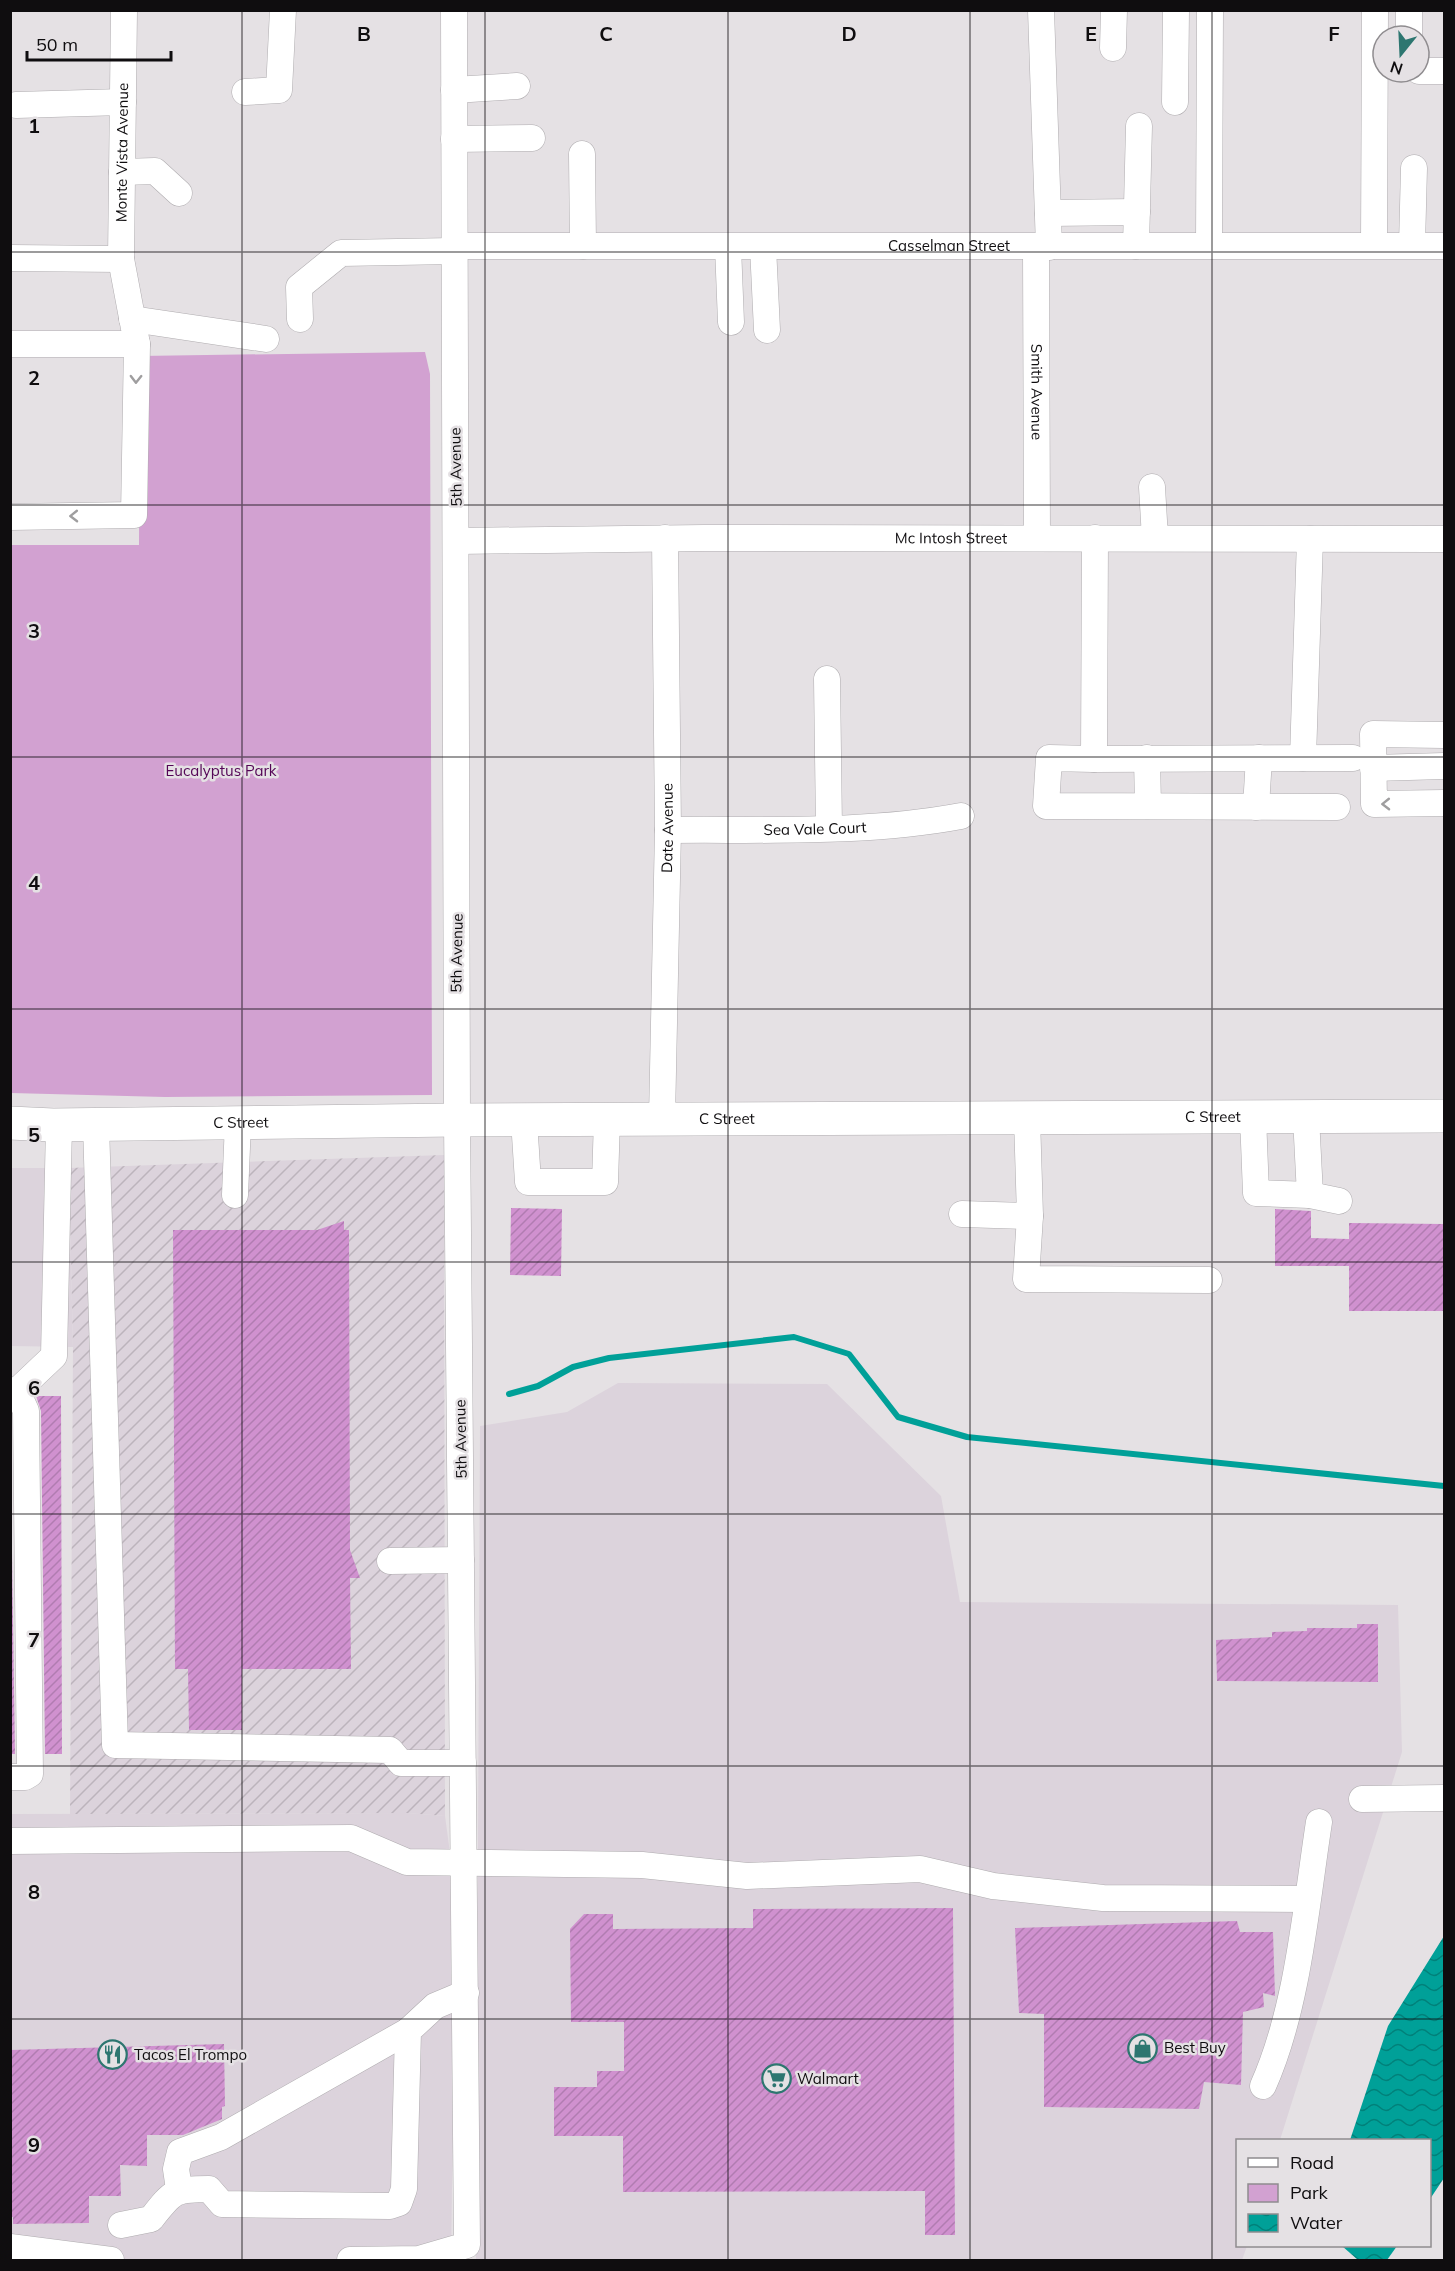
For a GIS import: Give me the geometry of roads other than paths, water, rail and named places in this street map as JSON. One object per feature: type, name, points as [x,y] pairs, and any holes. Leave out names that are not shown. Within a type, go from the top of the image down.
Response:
[{"type":"main road","name":"C Street","points":[[10,1124],[1444,1116]]},
{"type":"street","name":"Monte Vista Avenue","points":[[10,517],[134,515],[135,332],[121,259],[124,10]]},
{"type":"street","points":[[245,92],[279,90],[282,10]]},
{"type":"street","name":"5th Avenue","points":[[350,2260],[420,2259],[467,2245],[457,1120],[454,10]]},
{"type":"street","name":"Smith Avenue","points":[[1036,538],[1042,248],[1048,213],[1041,10]]},
{"type":"street","points":[[1113,10],[1113,48]]},
{"type":"street","points":[[1175,102],[1176,10]]},
{"type":"street","points":[[1209,245],[1210,10]]},
{"type":"street","points":[[1374,245],[1375,10]]},
{"type":"street","points":[[454,90],[517,86]]},
{"type":"street","points":[[16,105],[123,102]]},
{"type":"street","points":[[1136,246],[1139,126]]},
{"type":"street","points":[[454,139],[532,138]]},
{"type":"street","points":[[582,154],[583,246]]},
{"type":"street","points":[[1412,245],[1414,168]]},
{"type":"street","points":[[122,172],[155,171],[179,194]]},
{"type":"street","points":[[1048,213],[1137,212]]},
{"type":"street","name":"Casselman Street","points":[[300,319],[299,287],[341,253],[583,246],[1042,248],[1209,245],[1444,246]]},
{"type":"street","points":[[728,247],[731,322]]},
{"type":"street","points":[[763,247],[767,330]]},
{"type":"street","points":[[10,258],[121,259]]},
{"type":"street","points":[[10,344],[135,332],[266,339]]},
{"type":"street","points":[[1152,487],[1155,538]]},
{"type":"street","name":"Mc Intosh Street","points":[[457,541],[665,538],[1444,539]]},
{"type":"street","name":"Date Avenue","points":[[662,1119],[668,830],[665,538]]},
{"type":"street","points":[[1094,759],[1095,538]]},
{"type":"street","points":[[1303,758],[1310,539]]},
{"type":"street","points":[[827,679],[829,828]]},
{"type":"street","points":[[1444,735],[1372,734],[1363,763],[1374,804],[1444,803]]},
{"type":"street","points":[[1338,807],[1046,806],[1049,758],[1303,758],[1444,766]]},
{"type":"street","points":[[1256,807],[1259,758]]},
{"type":"street","points":[[1147,759],[1148,806]]},
{"type":"street","name":"Sea Vale Court","points":[[668,830],[829,828],[917,824],[961,816]]},
{"type":"street","points":[[1253,1117],[1256,1193],[1310,1195],[1338,1201]]},
{"type":"street","points":[[1306,1117],[1310,1195]]},
{"type":"street","points":[[1027,1118],[1030,1216],[1026,1279],[1209,1280]]},
{"type":"street","points":[[524,1120],[528,1182],[605,1182],[607,1119]]},
{"type":"street","points":[[235,1195],[238,1123]]},
{"type":"street","points":[[10,1777],[25,1777],[30,1774],[26,1411],[14,1390],[54,1356],[59,1125]]},
{"type":"street","points":[[96,1125],[115,1745],[390,1750],[401,1763],[463,1763]]},
{"type":"street","points":[[962,1214],[1030,1216]]},
{"type":"street","points":[[390,1561],[461,1560]]},
{"type":"street","points":[[1362,1799],[1444,1798]]},
{"type":"street","points":[[1263,2086],[1276,2058],[1298,1956],[1319,1822]]},
{"type":"street","points":[[10,1841],[351,1838],[407,1862],[642,1865],[747,1876],[920,1869],[993,1886],[1103,1898],[1307,1899]]},
{"type":"street","points":[[179,2189],[176,2169],[180,2152],[220,2137],[408,2031],[435,2006],[466,1993]]},
{"type":"street","points":[[121,2225],[151,2219],[165,2201],[179,2189],[209,2189],[222,2204],[390,2206],[399,2203],[404,2189],[408,2031]]},
{"type":"street","points":[[10,2247],[111,2260]]},
{"type":"water","points":[[1444,1936],[1444,2178],[1431,2198],[1431,2139],[1350,2139],[1388,2026]]},
{"type":"water","points":[[1343,2247],[1396,2247],[1387,2260],[1358,2260]]},
{"type":"waterway","points":[[509,1394],[538,1386],[573,1367],[609,1358],[794,1337],[849,1354],[898,1417],[967,1437],[1444,1486]]},
{"type":"place","name":"Best Buy","points":[[1143,2048]]},
{"type":"place","name":"Tacos El Trompo","points":[[113,2055]]},
{"type":"place","name":"Walmart","points":[[776,2079]]},
{"type":"park label","name":"Eucalyptus Park","points":[[221,771]]}]
